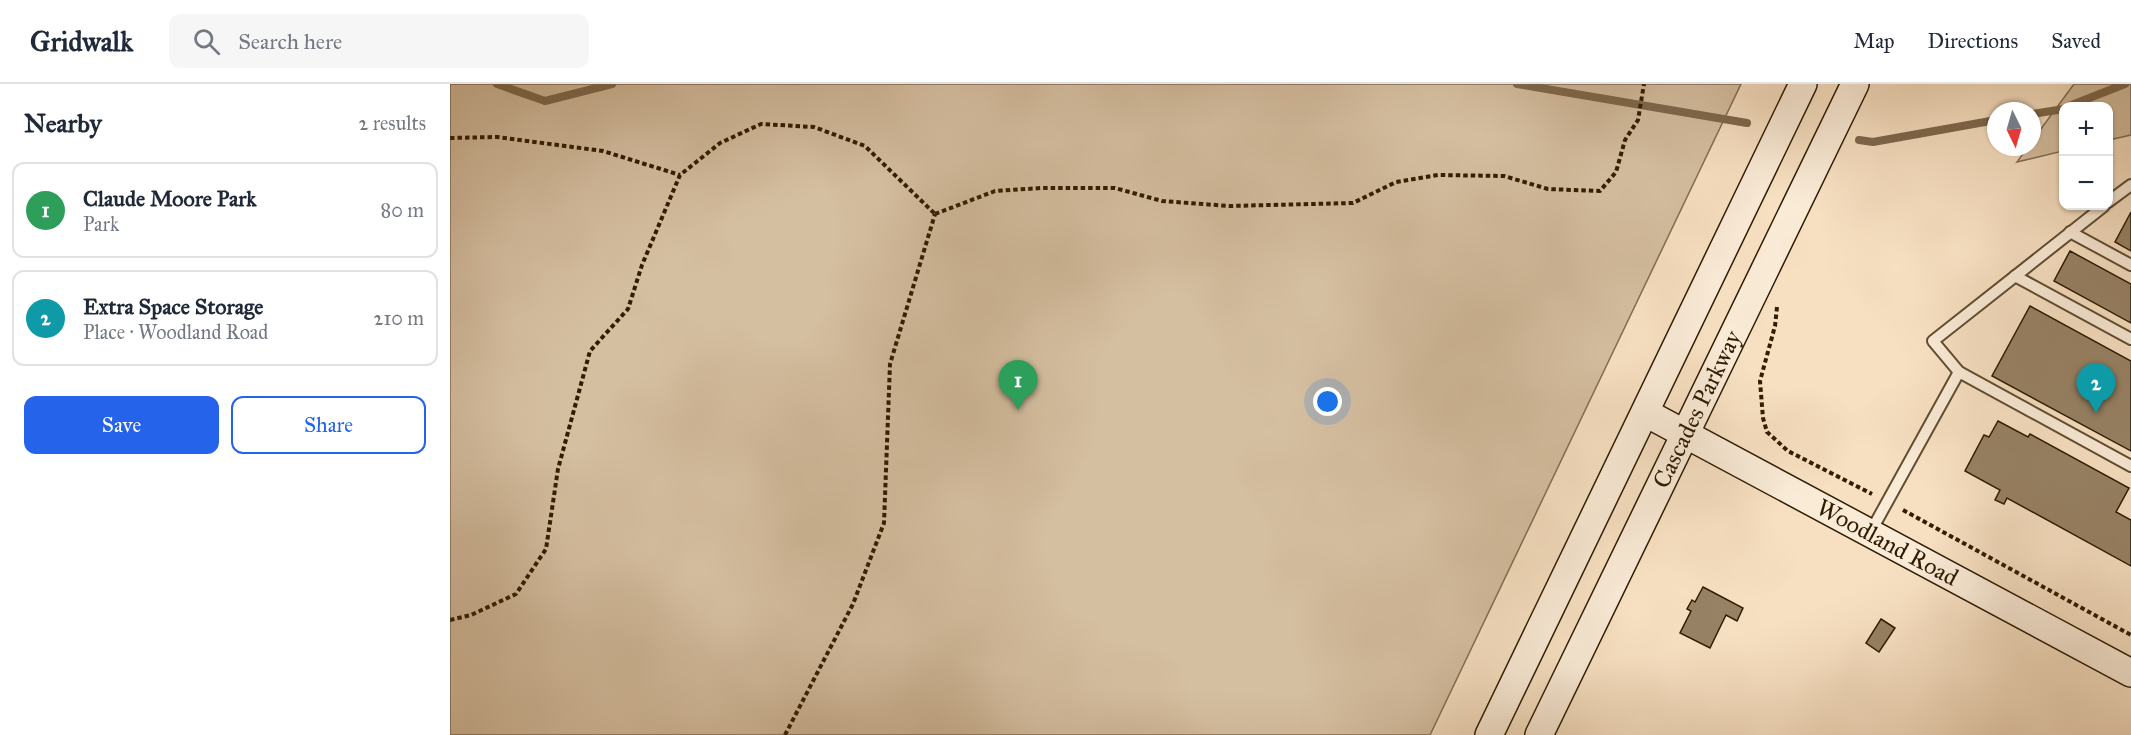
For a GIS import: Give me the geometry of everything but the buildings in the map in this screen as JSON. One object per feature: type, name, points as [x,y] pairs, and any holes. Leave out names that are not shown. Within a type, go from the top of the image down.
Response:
[{"type":"main road","name":"Cascades Parkway","points":[[1489,735],[1803,84]]},
{"type":"main road","name":"Cascades Parkway","points":[[1539,735],[1855,84]]},
{"type":"main road","name":"Woodland Road","points":[[1646,413],[2131,674]]},
{"type":"lane","points":[[2113,199],[2131,185]]},
{"type":"lane","points":[[2099,210],[1933,340],[1959,372],[2131,466]]},
{"type":"lane","points":[[2070,232],[2131,265]]},
{"type":"lane","points":[[2015,276],[2131,339]]},
{"type":"lane","points":[[1870,533],[1959,372]]},
{"type":"path","points":[[935,214],[995,191],[1042,188],[1115,188],[1162,201],[1229,206],[1353,203],[1396,182],[1438,175],[1504,176],[1548,189],[1600,191],[1616,172],[1625,140],[1638,120],[1643,86]]},
{"type":"path","points":[[450,620],[471,615],[516,594],[546,549],[558,470],[590,351],[628,309],[642,265],[680,176],[720,143],[761,124],[814,127],[865,146],[935,214]]},
{"type":"path","points":[[450,138],[497,136],[603,152],[680,176]]},
{"type":"path","points":[[785,735],[853,604],[884,523],[891,364],[935,214]]},
{"type":"path","points":[[1778,303],[1775,326],[1760,381],[1762,410],[1767,432],[1788,451],[1887,501],[2131,635]]},
{"type":"shaded area","points":[[450,84],[1741,84],[1430,735],[450,735]]},
{"type":"shaded area","points":[[2074,84],[2131,84],[2131,135],[2113,139],[2113,102],[2061,102]]},
{"type":"shaded area","points":[[2059,104],[2059,152],[2017,162],[2021,156],[2041,156],[2041,129]]},
{"type":"waterway","points":[[497,84],[545,101],[612,84]]},
{"type":"waterway","points":[[1517,84],[1747,123]]},
{"type":"waterway","points":[[2079,102],[2125,84]]},
{"type":"waterway","points":[[2041,113],[2059,110]]},
{"type":"waterway","points":[[1859,140],[1873,142],[1987,122]]},
{"type":"place","name":"Claude Moore Park","points":[[1018,410]]},
{"type":"place","name":"Extra Space Storage","points":[[2096,413]]}]
